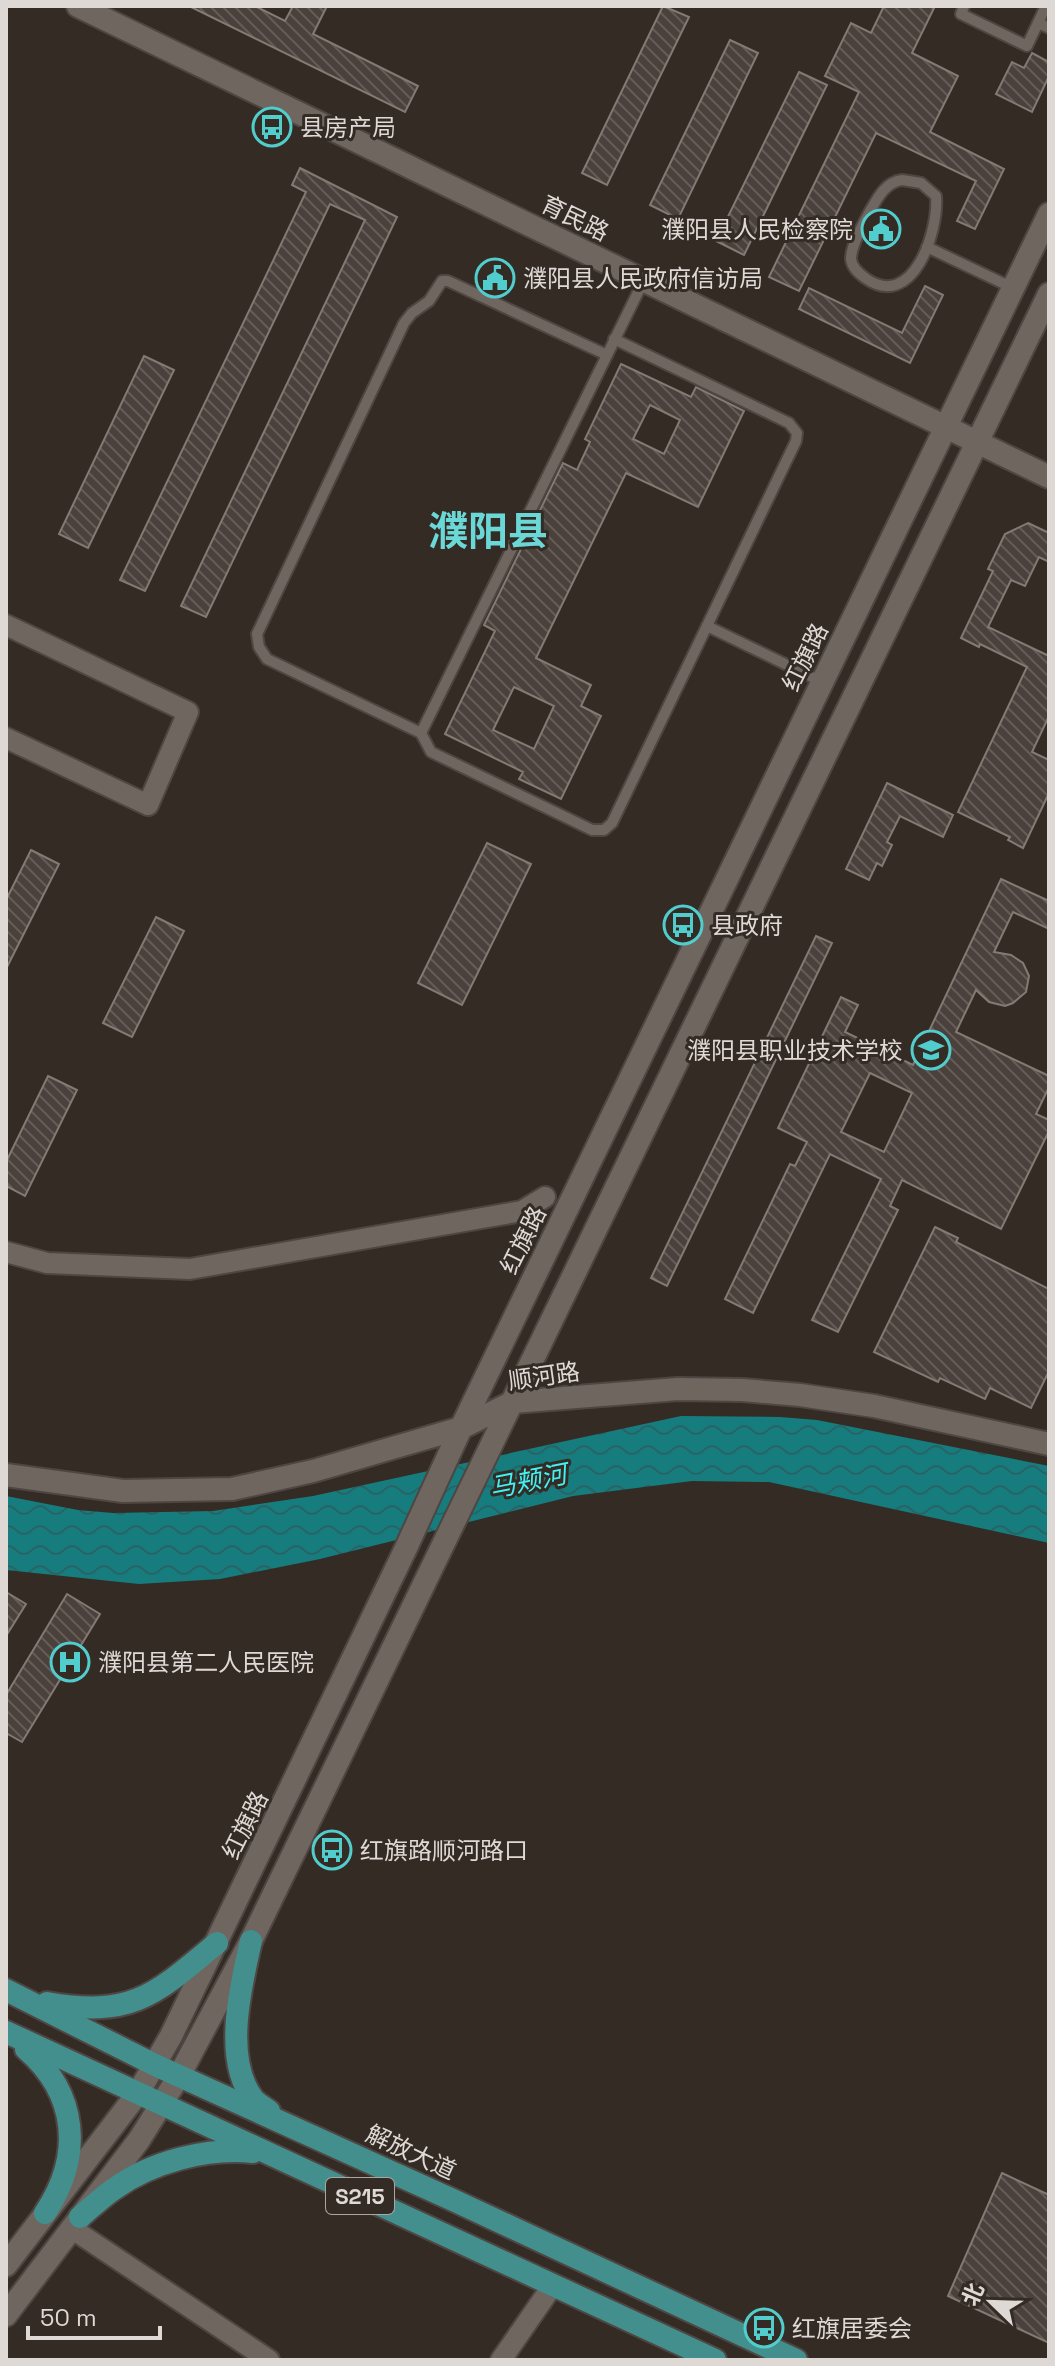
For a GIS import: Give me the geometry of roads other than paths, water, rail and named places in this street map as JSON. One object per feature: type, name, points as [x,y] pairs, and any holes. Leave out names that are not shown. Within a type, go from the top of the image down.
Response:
[{"type":"main road","name":"育民路","points":[[78,6],[1049,477]]},
{"type":"main road","name":"红旗路","points":[[6,2265],[138,2093],[155,2065],[217,1943],[461,1428],[1049,214]]},
{"type":"main road","points":[[6,2315],[139,2140],[179,2076],[251,1941],[1047,298],[1013,288]]},
{"type":"main road","points":[[659,1017],[691,1033]]},
{"type":"main road","name":"顺河路","points":[[6,1475],[123,1491],[232,1489],[313,1471],[461,1428],[513,1402],[678,1389],[800,1395],[874,1406],[1049,1444]]},
{"type":"main road","points":[[251,1941],[237,2009],[237,2046],[242,2075],[254,2099],[283,2122]]},
{"type":"main road","points":[[13,1994],[79,2009],[107,2008],[138,2000],[164,1987],[217,1943]]},
{"type":"main road","name":"解放大道","points":[[13,1994],[155,2065],[796,2360]]},
{"type":"main road","points":[[6,2032],[45,2064],[58,2083],[66,2106],[71,2137],[67,2166],[58,2193],[45,2213]]},
{"type":"main road","name":"S215","points":[[6,2032],[715,2360]]},
{"type":"main road","points":[[76,2223],[115,2188],[170,2162],[226,2151],[265,2153]]},
{"type":"street","points":[[6,625],[188,712],[148,805],[6,738]]},
{"type":"street","points":[[6,1252],[47,1263],[190,1269],[522,1211],[545,1197]]},
{"type":"street","points":[[76,2223],[269,2360]]},
{"type":"street","points":[[501,2360],[553,2285]]},
{"type":"lane","points":[[964,6],[961,14],[1027,46],[1046,6]]},
{"type":"lane","points":[[1038,23],[1049,28]]},
{"type":"lane","points":[[893,181],[921,183],[936,196],[936,222],[927,247],[913,274],[899,284],[887,286],[872,283],[857,272],[851,260],[867,217],[879,196],[893,181]]},
{"type":"lane","points":[[927,247],[1013,288]]},
{"type":"lane","points":[[421,733],[644,280]]},
{"type":"lane","points":[[607,355],[448,281],[442,281],[429,301],[404,323],[257,634],[259,647],[267,659],[421,733],[431,752],[592,830],[604,830],[612,823],[796,441],[797,433],[789,423],[614,339]]},
{"type":"lane","points":[[707,626],[822,682]]},
{"type":"water","name":"马颊河","points":[[681,1416],[817,1420],[1049,1466],[1049,1543],[769,1482],[692,1481],[573,1496],[320,1559],[220,1579],[139,1584],[6,1570],[6,1496],[78,1510],[113,1513],[213,1511],[313,1496]]},
{"type":"place","name":"县房产局","points":[[272,127]]},
{"type":"place","name":"濮阳县人民检察院","points":[[881,229]]},
{"type":"place","name":"濮阳县人民政府信访局","points":[[495,278]]},
{"type":"place","name":"县政府","points":[[683,925]]},
{"type":"place","name":"濮阳县职业技术学校","points":[[931,1050]]},
{"type":"place","name":"濮阳县第二人民医院","points":[[70,1662]]},
{"type":"place","name":"红旗路顺河路口","points":[[332,1850]]},
{"type":"place","name":"红旗居委会","points":[[764,2328]]},
{"type":"district","name":"濮阳县","points":[[488,531]]}]
